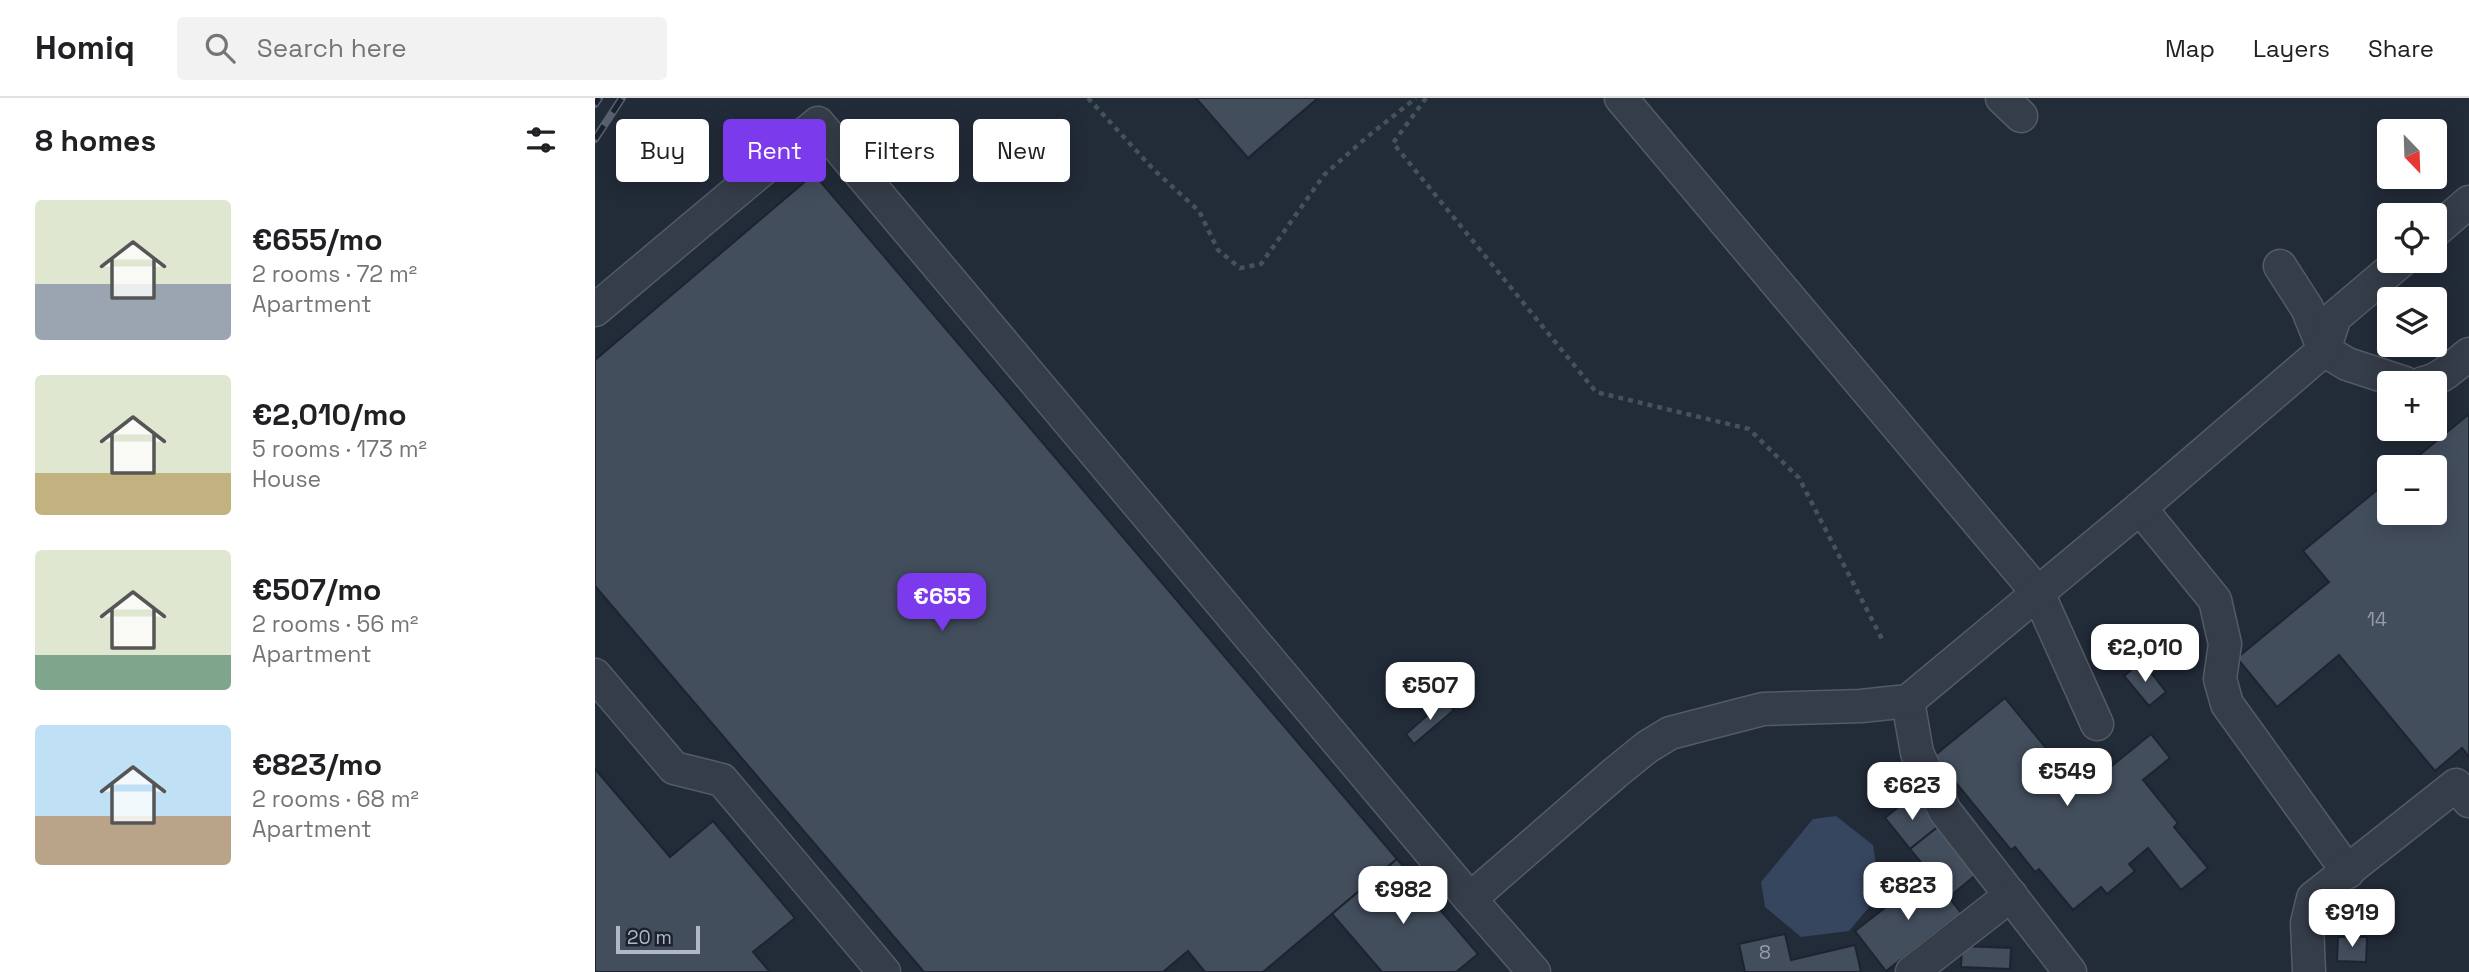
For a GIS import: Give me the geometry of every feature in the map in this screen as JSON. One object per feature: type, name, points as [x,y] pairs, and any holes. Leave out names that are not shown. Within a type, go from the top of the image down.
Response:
[{"type":"lane","points":[[1621,98],[2038,593],[2097,724]]},
{"type":"lane","points":[[595,310],[818,123],[1534,972]]},
{"type":"lane","points":[[2447,221],[2469,202]]},
{"type":"lane","points":[[2280,267],[2307,308],[2324,350],[2347,364],[2377,374]]},
{"type":"lane","points":[[1470,899],[1615,773],[1647,747],[1670,733],[1763,709],[1861,706],[1907,701],[2140,508],[2324,350],[2335,317],[2387,273]]},
{"type":"lane","points":[[2447,372],[2469,354]]},
{"type":"lane","points":[[2140,508],[2215,600],[2225,644],[2220,679],[2227,704],[2348,872]]},
{"type":"lane","points":[[595,675],[674,768],[722,780],[884,972]]},
{"type":"lane","points":[[1907,701],[1917,753],[1945,811],[2070,972]]},
{"type":"lane","points":[[2309,972],[2307,923],[2313,898],[2456,785],[2469,801]]},
{"type":"lane","points":[[1912,972],[2011,895]]},
{"type":"path","points":[[1088,98],[1154,170],[1199,211],[1219,250],[1240,268],[1261,264],[1324,175],[1416,98]]},
{"type":"path","points":[[1426,98],[1393,143],[1596,392],[1749,429],[1799,478],[1882,639]]},
{"type":"water","points":[[1836,816],[1873,845],[1880,894],[1849,931],[1801,937],[1765,907],[1761,882],[1813,819]]},
{"type":"building","points":[[1196,98],[1318,98],[1248,158]]},
{"type":"building","points":[[805,182],[821,182],[1397,859],[1263,972],[1205,972],[1188,951],[1163,972],[924,972],[595,586],[595,360]]},
{"type":"building","points":[[2469,414],[2469,757],[2462,748],[2435,771],[2339,655],[2277,707],[2237,658],[2329,582],[2303,551],[2377,490],[2377,525],[2447,525],[2447,455],[2419,455],[2436,441],[2447,441],[2447,432]]},
{"type":"building","points":[[2142,661],[2166,692],[2149,706],[2124,676]]},
{"type":"building","points":[[2005,698],[2081,791],[2151,734],[2170,758],[2143,780],[2178,823],[2174,827],[2208,868],[2181,890],[2148,848],[2129,864],[2135,871],[2107,894],[2101,887],[2073,910],[2039,869],[2035,872],[2015,847],[2011,850],[1934,756]]},
{"type":"building","points":[[1445,700],[1454,710],[1414,744],[1406,734]]},
{"type":"building","points":[[595,769],[670,857],[713,821],[795,918],[753,952],[770,972],[595,972]]},
{"type":"building","points":[[1914,794],[1939,826],[1910,849],[1885,818]]},
{"type":"building","points":[[1939,826],[1977,874],[1949,897],[1910,849]]},
{"type":"building","points":[[1397,859],[1478,954],[1456,972],[1382,972],[1332,914]]},
{"type":"building","points":[[1930,873],[1961,913],[1886,971],[1855,931]]},
{"type":"building","points":[[1785,934],[1791,960],[1855,945],[1861,972],[1745,972],[1739,944]]},
{"type":"building","points":[[2338,937],[2367,937],[2366,962],[2337,961]]},
{"type":"building","points":[[1962,946],[2011,948],[2010,969],[1961,967]]},
{"type":"railway","points":[[595,104],[599,98]]},
{"type":"railway","points":[[595,139],[622,98]]}]
